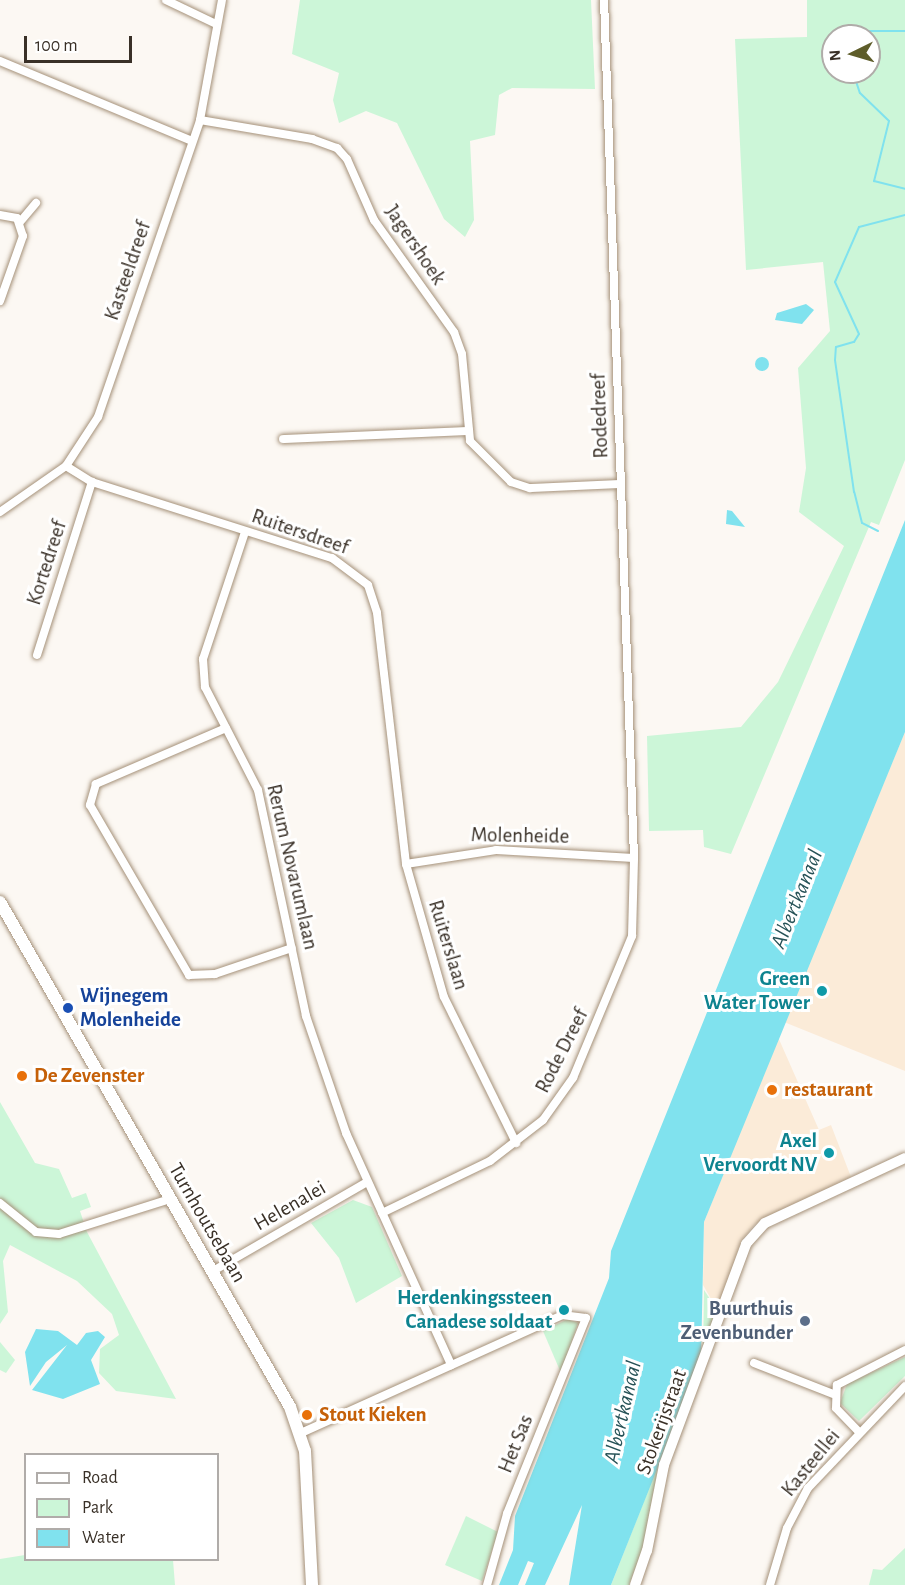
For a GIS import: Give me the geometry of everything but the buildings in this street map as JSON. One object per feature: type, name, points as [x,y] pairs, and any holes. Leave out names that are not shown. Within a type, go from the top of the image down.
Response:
[{"type":"main road","name":"Turnhoutsebaan","points":[[0,902],[213,1271],[301,1433],[312,1585]]},
{"type":"street","points":[[166,0],[216,24]]},
{"type":"street","name":"Kasteeldreef","points":[[0,512],[66,466],[98,417],[200,120],[222,0]]},
{"type":"street","name":"Rodedreef","points":[[604,0],[633,831]]},
{"type":"street","points":[[0,61],[192,141]]},
{"type":"street","name":"Jagershoek","points":[[200,120],[312,139],[337,148],[347,159],[374,220],[454,332],[465,370],[469,431],[479,453],[521,486],[621,484]]},
{"type":"street","points":[[20,222],[36,203]]},
{"type":"street","points":[[0,215],[20,222]]},
{"type":"street","points":[[0,301],[23,236],[20,222]]},
{"type":"street","points":[[283,439],[469,431]]},
{"type":"street","name":"Ruitersdreef","points":[[66,466],[92,482],[332,558],[368,585],[377,613],[388,742]]},
{"type":"street","name":"Kortedreef","points":[[37,655],[92,482]]},
{"type":"street","name":"Rerum Novarumlaan","points":[[244,532],[203,659],[205,687],[258,790],[313,1039],[368,1184],[380,1209]]},
{"type":"street","points":[[226,728],[96,784],[90,805],[189,975],[216,974],[292,948]]},
{"type":"street","name":"Ruiterslaan","points":[[388,742],[406,864],[448,1006],[516,1143]]},
{"type":"street","name":"Rode Dreef","points":[[380,1209],[474,1170],[516,1143],[548,1115],[573,1078],[627,955],[635,915],[633,831]]},
{"type":"street","name":"Molenheide","points":[[406,864],[496,850],[634,858]]},
{"type":"street","name":"Stokerijstraat","points":[[635,1585],[647,1551],[664,1465],[746,1244],[775,1218],[905,1158]]},
{"type":"street","name":"Helenalei","points":[[213,1271],[368,1184]]},
{"type":"street","points":[[0,1203],[36,1232],[58,1234],[170,1199]]},
{"type":"street","points":[[301,1433],[451,1365],[380,1209]]},
{"type":"street","name":"Het Sas","points":[[451,1365],[562,1315],[586,1318],[507,1514],[487,1585]]},
{"type":"street","name":"Kasteellei","points":[[859,1432],[838,1413],[833,1394],[843,1380],[905,1350]]},
{"type":"street","points":[[754,1363],[833,1394]]},
{"type":"street","name":"Kasteellei","points":[[770,1585],[799,1502],[859,1432],[905,1386]]},
{"type":"shaded area","points":[[905,732],[905,1071],[784,1022]]},
{"type":"shaded area","points":[[778,1037],[819,1130],[831,1125],[851,1177],[755,1224],[741,1241],[718,1311],[703,1285],[704,1222]]},
{"type":"green space","points":[[300,0],[591,0],[595,89],[512,88],[499,95],[495,135],[470,141],[474,220],[465,237],[444,219],[397,123],[366,111],[339,123],[333,100],[339,73],[292,54]]},
{"type":"green space","points":[[807,0],[905,0],[905,460],[879,525],[871,522],[731,854],[704,847],[703,830],[649,831],[647,736],[741,727],[778,682],[844,546],[799,512],[806,468],[798,368],[830,331],[823,262],[746,270],[735,39],[807,37]]},
{"type":"green space","points":[[0,1102],[35,1163],[59,1169],[72,1198],[86,1193],[91,1207],[80,1211],[87,1232],[176,1399],[116,1391],[99,1373],[100,1349],[119,1335],[112,1314],[77,1281],[10,1245],[3,1261],[8,1312],[0,1324]]},
{"type":"green space","points":[[353,1200],[372,1207],[402,1276],[356,1303],[339,1258],[311,1223]]},
{"type":"green space","points":[[704,1290],[718,1311],[703,1354]]},
{"type":"green space","points":[[568,1319],[578,1323],[561,1373],[543,1331]]},
{"type":"green space","points":[[0,1342],[15,1360],[6,1373],[0,1370]]},
{"type":"green space","points":[[905,1357],[905,1376],[859,1421],[840,1403],[847,1384]]},
{"type":"green space","points":[[659,1463],[642,1550],[629,1585],[611,1585]]},
{"type":"green space","points":[[466,1516],[498,1532],[482,1581],[445,1565]]},
{"type":"green space","points":[[905,1548],[905,1585],[869,1585],[873,1569],[882,1570]]},
{"type":"green space","points":[[24,1555],[24,1561],[173,1561],[175,1585],[0,1585],[0,1559]]},
{"type":"water","points":[[806,304],[814,310],[802,324],[775,320],[777,313]]},
{"type":"water","points":[[759,357],[765,357],[769,364],[765,371],[759,371],[755,367],[755,361]]},
{"type":"water","points":[[727,510],[732,511],[745,527],[726,524]]},
{"type":"water","name":"Albertkanaal","points":[[905,520],[905,732],[704,1222],[701,1359],[611,1585],[569,1585],[582,1505],[545,1585],[525,1585],[534,1563],[528,1561],[518,1585],[499,1585],[513,1550],[515,1516],[609,1278],[611,1251]]},
{"type":"water","points":[[36,1329],[58,1331],[77,1345],[86,1333],[98,1331],[105,1337],[91,1360],[100,1384],[63,1399],[32,1390],[67,1345],[46,1362],[30,1386],[25,1352]]},
{"type":"waterway","points":[[881,31],[905,31]]},
{"type":"waterway","points":[[857,84],[860,93],[889,121],[874,181],[905,189]]},
{"type":"waterway","points":[[878,531],[862,523],[854,492],[835,360],[836,347],[854,342],[859,334],[835,282],[859,227],[905,215]]},
{"type":"place","name":"Green Water Tower","points":[[822,991]]},
{"type":"place","name":"Wijnegem Molenheide","points":[[68,1008]]},
{"type":"place","name":"De Zevenster","points":[[22,1076]]},
{"type":"place","name":"restaurant","points":[[772,1090]]},
{"type":"place","name":"Axel Vervoordt NV","points":[[829,1153]]},
{"type":"place","name":"Herdenkingssteen Canadese soldaat","points":[[564,1310]]},
{"type":"place","name":"Buurthuis Zevenbunder","points":[[805,1321]]},
{"type":"place","name":"Stout Kieken","points":[[307,1415]]}]
